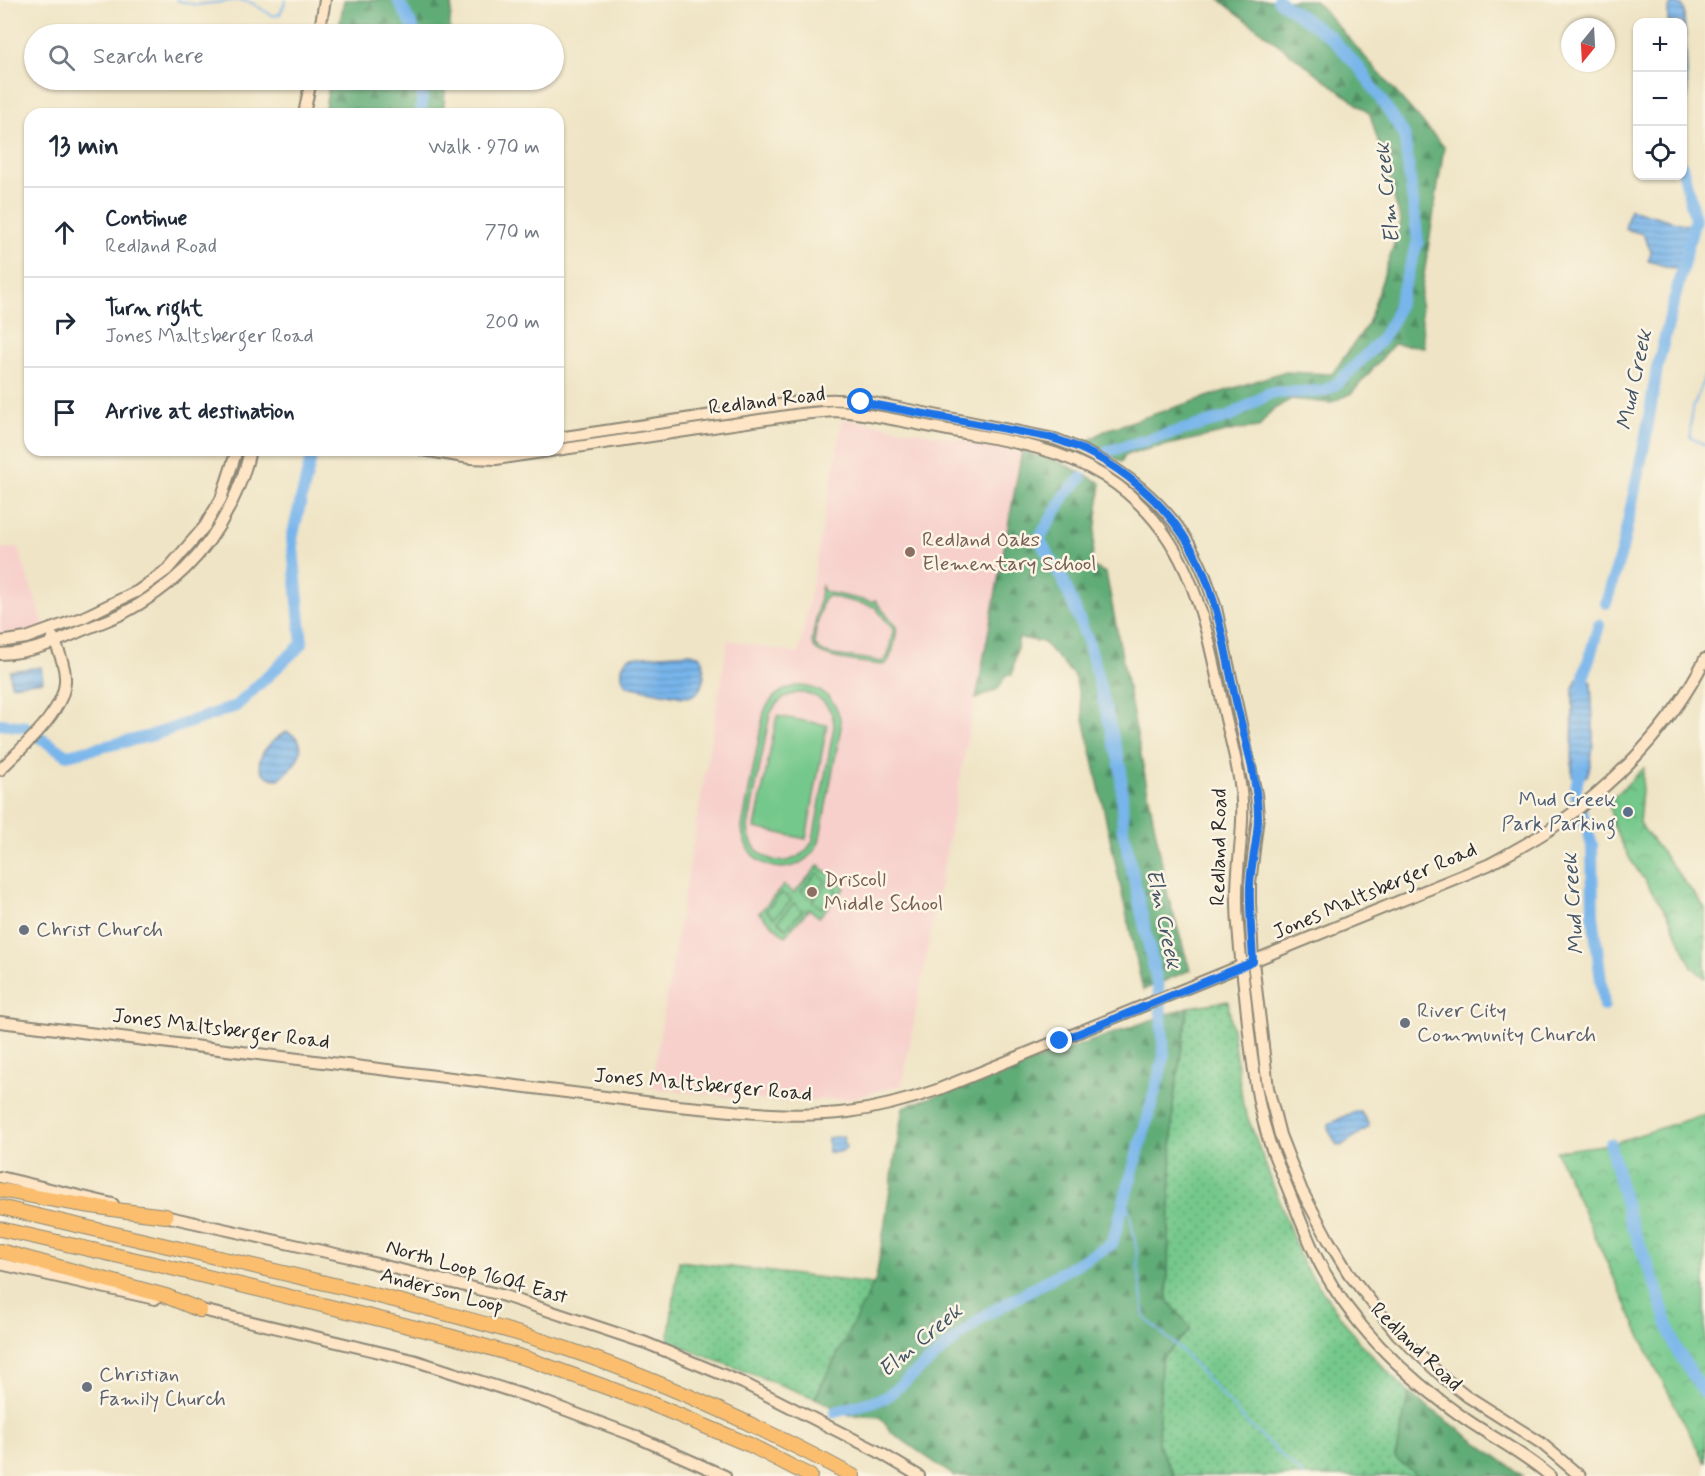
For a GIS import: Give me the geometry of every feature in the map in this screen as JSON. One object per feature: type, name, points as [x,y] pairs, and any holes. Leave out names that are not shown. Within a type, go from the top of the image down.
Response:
[{"type":"highway","points":[[0,1190],[122,1212],[166,1216]]},
{"type":"highway","name":"Anderson Loop","points":[[0,1207],[356,1290],[546,1342],[674,1389],[777,1436],[853,1476]]},
{"type":"highway","name":"Anderson Loop","points":[[0,1229],[437,1333],[528,1359],[647,1402],[740,1441],[810,1476]]},
{"type":"highway","points":[[0,1251],[166,1296],[200,1310]]},
{"type":"main road","points":[[321,24],[325,0]]},
{"type":"main road","points":[[305,108],[308,90]]},
{"type":"main road","name":"Redland Road","points":[[564,437],[833,399],[874,404],[1048,437],[1073,445],[1097,457],[1126,476],[1156,502],[1177,527],[1202,569],[1215,608],[1256,794],[1258,823],[1250,884],[1253,962],[1268,1088],[1280,1135],[1302,1191],[1348,1274],[1397,1334],[1436,1371],[1467,1396],[1541,1443],[1576,1475]]},
{"type":"main road","name":"Redland Road","points":[[564,449],[834,411],[877,416],[1046,449],[1101,474],[1130,495],[1148,513],[1178,555],[1206,623],[1242,796],[1237,904],[1253,1064],[1269,1141],[1302,1225],[1318,1260],[1345,1304],[1387,1353],[1410,1375],[1464,1418],[1522,1454],[1550,1476]]},
{"type":"main road","points":[[0,642],[50,631],[84,617],[138,591],[167,570],[205,526],[221,499],[235,456]]},
{"type":"main road","points":[[0,654],[55,643],[121,615],[159,592],[184,572],[209,543],[240,486],[248,456]]},
{"type":"main road","name":"Redland Road","points":[[458,456],[470,458],[519,456]]},
{"type":"main road","points":[[0,770],[38,730],[53,712],[62,696],[65,683],[63,662],[50,631]]},
{"type":"main road","name":"Jones Maltsberger Road","points":[[0,1022],[678,1106],[784,1114],[848,1112],[909,1099],[937,1090],[1488,865],[1552,828],[1601,789],[1660,728],[1705,659]]},
{"type":"main road","name":"North Loop 1604 East","points":[[0,1177],[349,1257],[501,1295],[645,1343],[743,1383],[877,1451],[919,1476]]},
{"type":"main road","points":[[0,1264],[413,1360],[542,1401],[630,1434],[725,1476]]},
{"type":"shaded area","name":"Driscoll Middle School","points":[[843,418],[1022,451],[902,1085],[847,1099],[772,1101],[651,1088],[728,640],[799,654]]},
{"type":"shaded area","points":[[0,548],[18,548],[45,628],[0,637]]},
{"type":"green space","points":[[344,0],[452,0],[450,24],[340,24]]},
{"type":"green space","points":[[1220,0],[1315,0],[1444,147],[1420,300],[1424,347],[1394,344],[1352,393],[1330,403],[1291,399],[1271,411],[1259,427],[1240,429],[1126,454],[1121,462],[1088,441],[1106,430],[1283,372],[1332,374],[1368,324],[1401,222],[1370,114]]},
{"type":"green space","points":[[328,90],[445,90],[444,108],[325,108]]},
{"type":"green space","points":[[1022,451],[1058,461],[1101,483],[1091,566],[1106,573],[1168,896],[1190,970],[1143,990],[1075,677],[1043,642],[1019,638],[1012,675],[1006,675],[998,689],[976,699]]},
{"type":"green space","points":[[822,585],[826,592],[872,602],[875,600],[896,627],[890,657],[886,664],[880,665],[829,656],[816,650],[812,641]],"holes":[[[825,597],[875,607],[892,626],[893,631],[888,656],[882,662],[834,655],[817,648],[815,634]]]},
{"type":"green space","points":[[796,686],[814,688],[828,697],[837,710],[841,727],[819,842],[810,855],[799,863],[787,867],[774,867],[762,863],[752,855],[745,843],[742,827],[764,712],[769,702],[777,695]],"holes":[[[797,693],[805,693],[818,698],[828,707],[834,727],[813,840],[806,851],[796,858],[786,861],[775,860],[765,857],[757,850],[751,840],[748,827],[770,714],[784,698]]]},
{"type":"green space","points":[[777,716],[827,725],[806,839],[755,828]]},
{"type":"green space","points":[[1644,768],[1639,823],[1705,908],[1705,978],[1692,967],[1668,915],[1630,859],[1613,825],[1609,802]]},
{"type":"green space","points":[[819,865],[845,888],[819,917],[809,909],[785,936],[759,913],[784,885],[794,893]]},
{"type":"green space","points":[[817,873],[826,881],[809,898],[801,891]]},
{"type":"green space","points":[[829,883],[837,891],[821,908],[812,901]]},
{"type":"green space","points":[[782,893],[791,901],[774,918],[766,910]]},
{"type":"green space","points":[[794,903],[802,911],[786,928],[778,921]]},
{"type":"green space","points":[[1228,1001],[1243,1105],[1303,1264],[1358,1341],[1409,1393],[1395,1458],[1416,1476],[1174,1476],[1158,1444],[1161,1358],[1191,1329],[1167,1300],[1173,1104],[1188,1007]]},
{"type":"green space","points":[[1188,1007],[1173,1105],[1167,1299],[1191,1329],[1161,1359],[1158,1444],[1174,1476],[954,1476],[891,1432],[880,1417],[850,1415],[815,1398],[876,1279],[903,1107]]},
{"type":"green space","points":[[1705,1114],[1705,1463],[1650,1357],[1556,1151],[1610,1144]]},
{"type":"green space","points":[[679,1261],[874,1284],[815,1398],[668,1342]]},
{"type":"green space","points":[[1409,1393],[1523,1476],[1416,1476],[1395,1458]]},
{"type":"water","points":[[1676,2],[1682,5],[1684,18],[1668,18],[1669,8]]},
{"type":"water","points":[[1630,209],[1690,226],[1679,270],[1648,261],[1651,252],[1643,234],[1625,229]]},
{"type":"water","points":[[691,653],[701,656],[704,670],[700,688],[693,696],[683,697],[627,686],[623,679],[623,666],[630,657]]},
{"type":"water","points":[[41,667],[43,681],[11,685],[10,671]]},
{"type":"water","points":[[1581,676],[1587,677],[1591,682],[1593,742],[1587,776],[1574,779],[1572,775],[1573,688]]},
{"type":"water","points":[[287,732],[299,742],[301,748],[299,755],[280,779],[271,778],[261,770],[261,757],[269,744]]},
{"type":"water","points":[[1355,1111],[1360,1111],[1369,1127],[1341,1146],[1337,1145],[1328,1129],[1329,1124]]},
{"type":"water","points":[[843,1136],[846,1147],[842,1151],[828,1152],[828,1138]]},
{"type":"waterway","points":[[176,0],[196,5],[238,0],[250,2],[273,16],[280,14],[286,0]]},
{"type":"waterway","points":[[398,0],[411,24]]},
{"type":"waterway","name":"Elm Creek","points":[[1108,451],[1229,417],[1270,393],[1324,391],[1338,383],[1381,340],[1394,318],[1418,241],[1404,134],[1361,70],[1331,37],[1278,0]]},
{"type":"waterway","points":[[421,108],[422,90]]},
{"type":"waterway","name":"Mud Creek","points":[[1606,603],[1622,550],[1646,436],[1657,368],[1695,219],[1685,180]]},
{"type":"waterway","points":[[1705,375],[1691,414],[1690,437],[1705,445]]},
{"type":"waterway","points":[[40,738],[67,755],[150,736],[236,706],[302,644],[292,538],[312,456]]},
{"type":"waterway","name":"Elm Creek","points":[[835,1412],[885,1398],[984,1316],[1112,1244],[1164,1057],[1158,987],[1123,830],[1121,769],[1089,644],[1064,582],[1039,539],[1066,494],[1081,478]]},
{"type":"waterway","name":"Mud Creek","points":[[1584,691],[1584,676],[1599,625]]},
{"type":"waterway","points":[[0,724],[26,727]]},
{"type":"waterway","name":"Mud Creek","points":[[1582,762],[1575,791],[1592,845],[1593,914],[1604,1006]]},
{"type":"waterway","name":"Mud Creek","points":[[1610,1144],[1629,1218],[1653,1278],[1675,1347],[1705,1394]]},
{"type":"waterway","points":[[1126,1193],[1136,1247],[1144,1317],[1181,1350],[1250,1426],[1304,1476]]},
{"type":"place","name":"Redland Oaks Elementary School","points":[[910,552]]},
{"type":"place","name":"Mud Creek Park Parking","points":[[1628,812]]},
{"type":"place","name":"Driscoll Middle School","points":[[812,892]]},
{"type":"place","name":"Christ Church","points":[[24,930]]},
{"type":"place","name":"River City Community Church","points":[[1405,1023]]},
{"type":"place","name":"Christian Family Church","points":[[87,1387]]},
{"type":"route","points":[[861,402],[1048,437],[1079,448],[1114,466],[1156,502],[1177,527],[1202,569],[1215,608],[1256,794],[1258,816],[1250,884],[1253,962],[1060,1041]]}]
